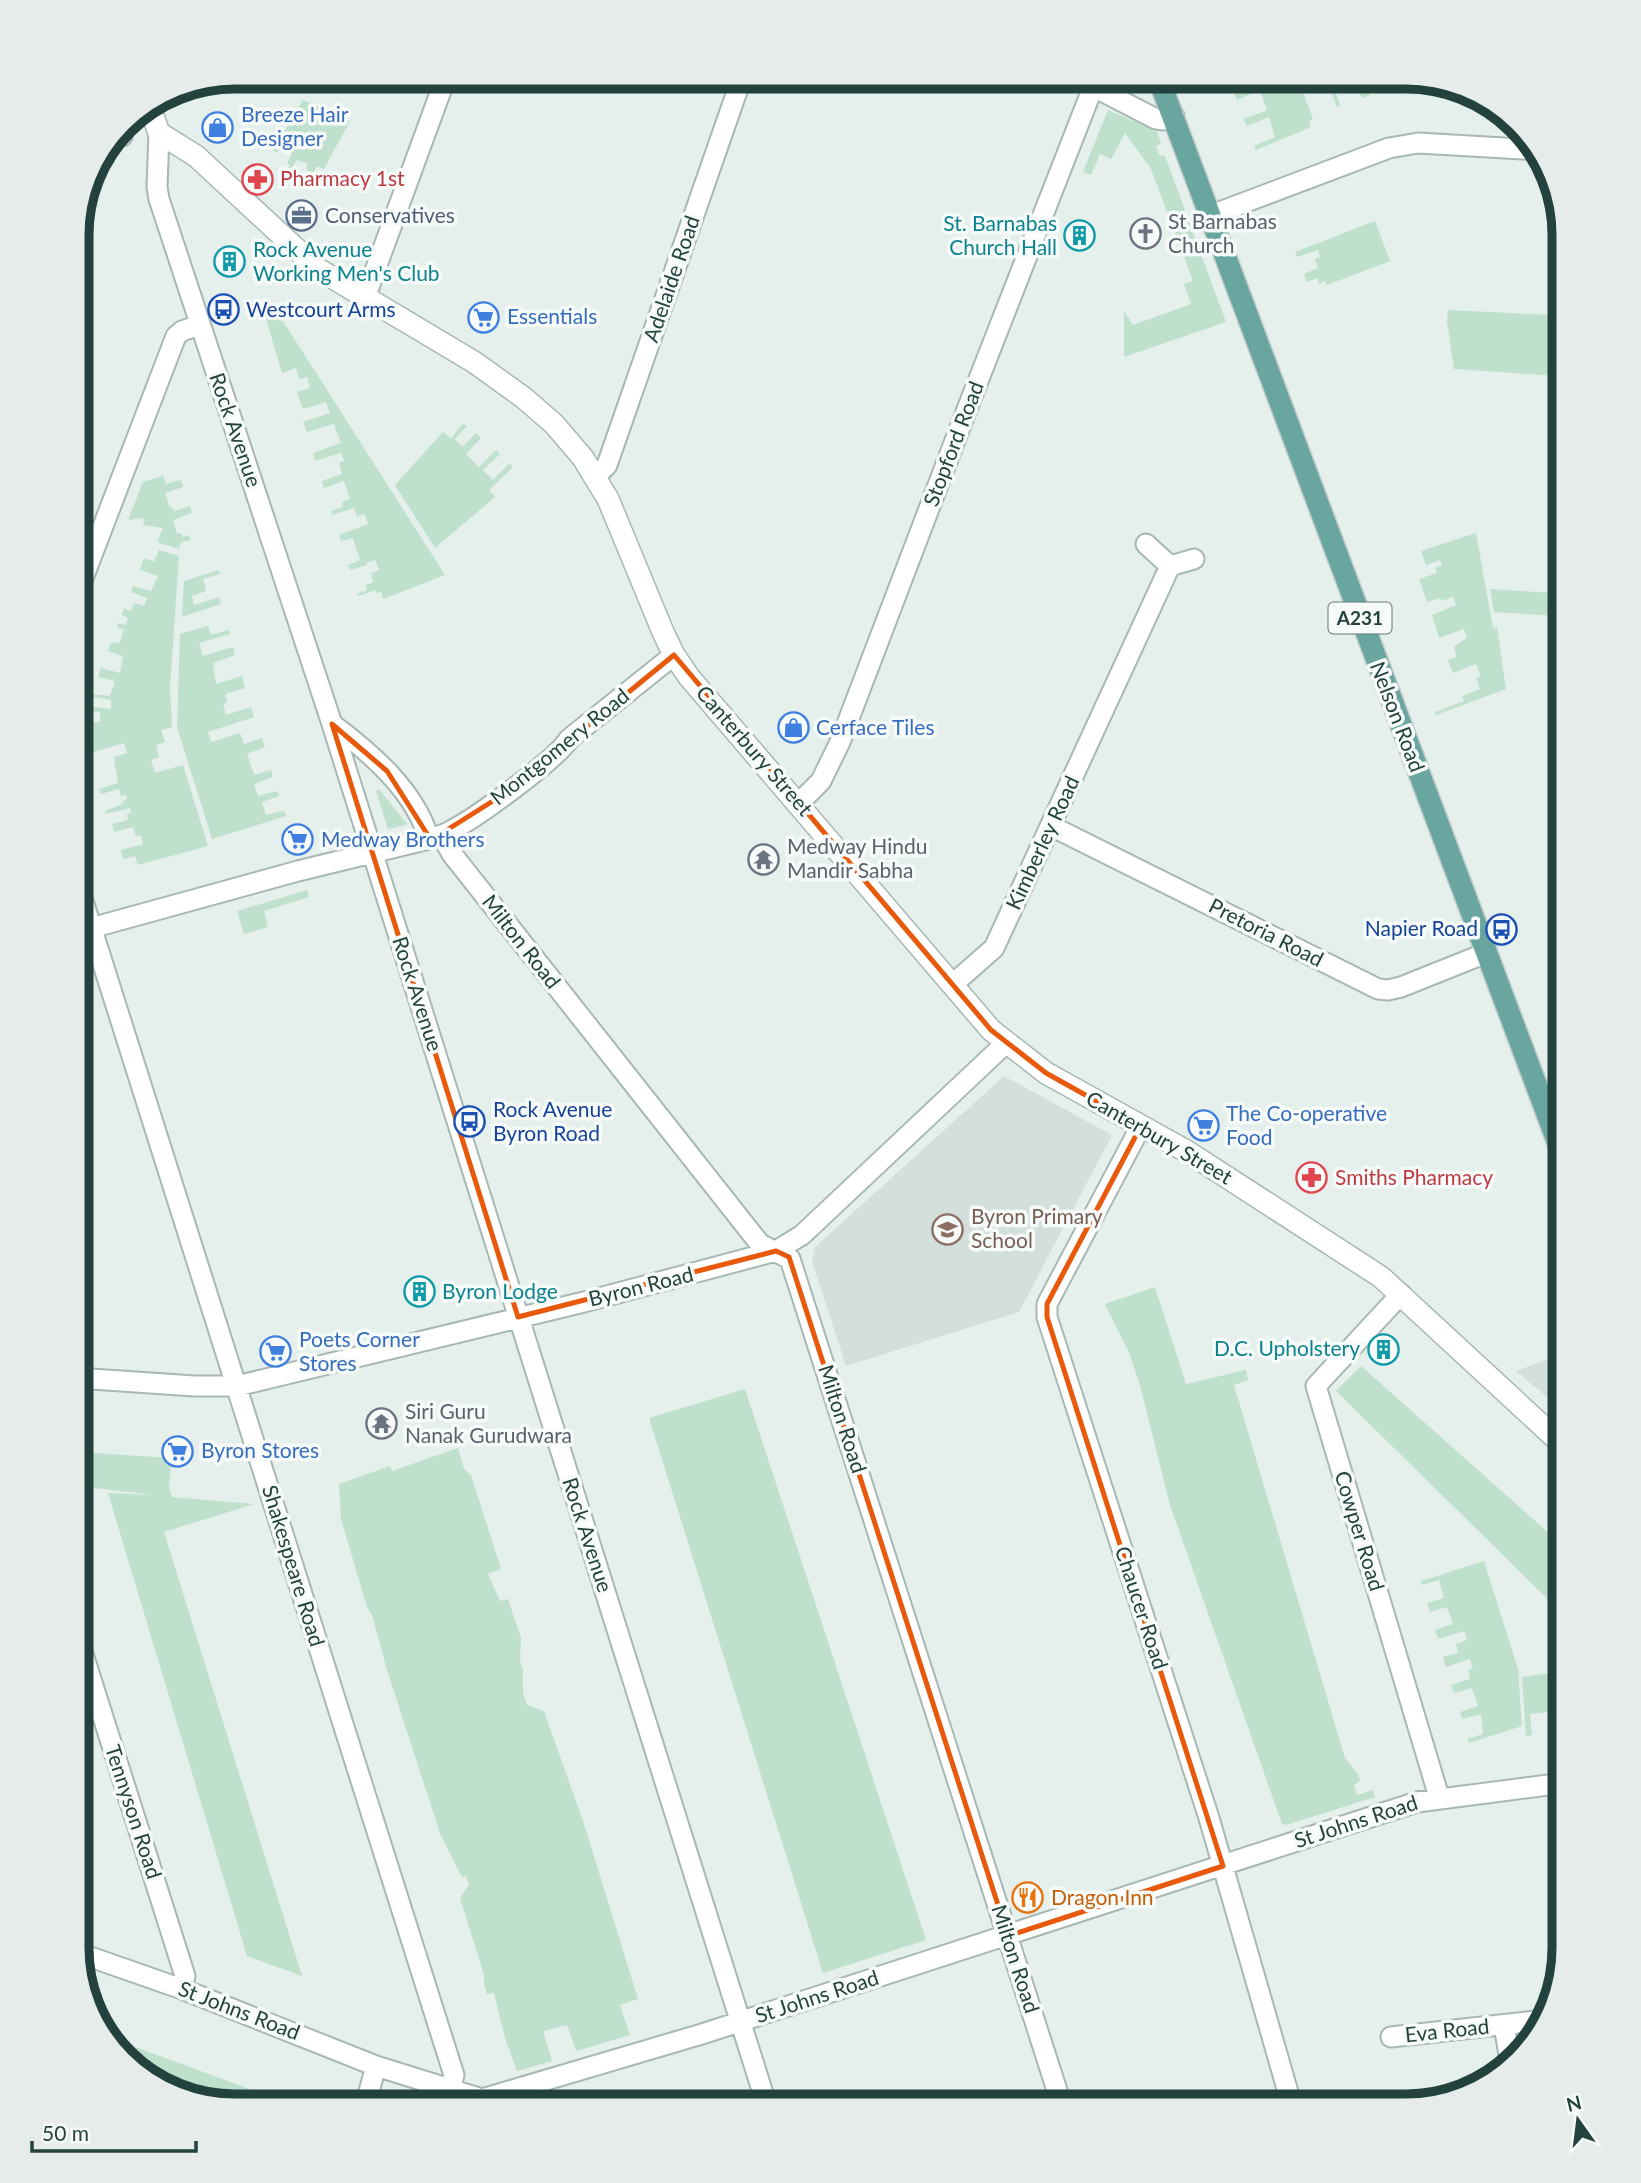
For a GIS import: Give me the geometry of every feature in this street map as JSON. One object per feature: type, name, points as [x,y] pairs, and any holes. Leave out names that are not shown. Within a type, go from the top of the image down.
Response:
[{"type":"main road","name":"Nelson Road","points":[[1163,90],[1552,1127]]},
{"type":"street","points":[[365,298],[441,90]]},
{"type":"street","name":"Adelaide Road","points":[[595,477],[607,465],[737,90]]},
{"type":"street","name":"Stopford Road","points":[[799,803],[821,781],[835,754],[1093,90]]},
{"type":"street","points":[[1109,90],[1158,120],[1174,116]]},
{"type":"street","points":[[153,115],[159,133]]},
{"type":"street","name":"Canterbury Street","points":[[159,133],[196,156],[318,269],[457,351],[524,398],[562,433],[595,477],[615,514],[674,655],[700,690],[975,1012],[1006,1043],[1046,1073],[1188,1152],[1381,1277],[1552,1435]]},
{"type":"street","name":"Rock Avenue","points":[[159,133],[159,199],[332,724],[763,2094]]},
{"type":"street","points":[[1209,216],[1389,148],[1418,144],[1523,149]]},
{"type":"street","points":[[90,561],[176,336],[181,331],[200,325]]},
{"type":"street","points":[[1146,544],[1170,566],[1194,559]]},
{"type":"street","name":"Kimberley Road","points":[[952,985],[994,948],[1170,566]]},
{"type":"street","name":"Montgomery Road","points":[[90,927],[435,837],[468,820],[504,794],[674,655]]},
{"type":"street","points":[[332,724],[367,750],[387,771],[435,837]]},
{"type":"street","name":"Pretoria Road","points":[[1051,826],[1378,989],[1401,987],[1486,953]]},
{"type":"street","name":"Milton Road","points":[[435,837],[448,848],[590,1032],[760,1244],[787,1256],[792,1263],[1058,2094]]},
{"type":"street","name":"Shakespeare Road","points":[[90,945],[237,1386],[454,2075],[450,2090]]},
{"type":"street","name":"Byron Road","points":[[89,1379],[237,1386],[776,1251],[802,1235],[1006,1043]]},
{"type":"street","name":"Chaucer Road","points":[[1142,1126],[1047,1304],[1047,1317],[1223,1866],[1289,2094]]},
{"type":"street","name":"Cowper Road","points":[[1402,1294],[1316,1386],[1439,1797]]},
{"type":"street","name":"Tennyson Road","points":[[89,1674],[185,1978],[182,1989]]},
{"type":"street","name":"St Johns Road","points":[[503,2094],[741,2022],[1417,1802],[1439,1797],[1552,1784]]},
{"type":"street","name":"St Johns Road","points":[[90,1957],[182,1989],[376,2066],[463,2094]]},
{"type":"street","name":"Eva Road","points":[[1391,2037],[1531,2022]]},
{"type":"street","points":[[1504,2025],[1508,2051]]},
{"type":"street","points":[[368,2094],[376,2066]]},
{"type":"highlighted area","points":[[674,655],[991,1030],[1046,1073],[1141,1126],[1047,1304],[1047,1317],[1223,1866],[1008,1936],[789,1257],[776,1251],[518,1317],[332,724],[387,771],[431,840],[504,794]]},
{"type":"shaded area","name":"Byron Primary School","points":[[1004,1076],[1112,1135],[1019,1312],[846,1366],[812,1261],[815,1247]]},
{"type":"shaded area","points":[[1552,1358],[1552,1401],[1516,1371]]},
{"type":"green space","points":[[1241,90],[1260,90],[1237,100],[1234,93]]},
{"type":"green space","points":[[1260,90],[1302,90],[1313,119],[1309,121],[1311,127],[1256,150],[1254,146],[1275,137],[1269,117],[1247,126],[1244,119],[1267,110]]},
{"type":"green space","points":[[1331,90],[1334,90],[1341,106],[1337,107]]},
{"type":"green space","points":[[1359,90],[1368,90],[1370,95],[1362,98]]},
{"type":"green space","points":[[303,100],[350,121],[324,169],[317,166],[306,185],[302,180],[308,170],[308,164],[297,160],[291,169],[288,168],[290,165],[287,163],[292,154],[286,149],[290,143],[287,141],[276,153],[273,150]]},
{"type":"green space","points":[[1108,110],[1157,131],[1161,144],[1156,146],[1159,155],[1165,156],[1226,322],[1124,357],[1124,311],[1133,325],[1191,304],[1184,284],[1193,281],[1151,169],[1125,133],[1111,159],[1100,154],[1091,175],[1083,172]]},
{"type":"green space","points":[[1375,221],[1390,261],[1327,285],[1325,281],[1319,284],[1317,278],[1307,282],[1304,274],[1318,268],[1315,259],[1320,257],[1318,250],[1297,257],[1295,252]]},
{"type":"green space","points":[[274,307],[445,575],[383,599],[381,592],[376,593],[375,590],[358,596],[357,594],[367,590],[366,585],[373,582],[371,573],[379,570],[375,560],[350,570],[348,565],[360,560],[353,538],[341,541],[339,535],[368,524],[365,514],[357,516],[354,508],[332,515],[331,511],[343,507],[342,502],[350,499],[344,481],[324,488],[322,481],[342,474],[339,463],[344,461],[341,453],[315,461],[313,453],[341,443],[334,424],[307,432],[303,422],[330,413],[326,402],[303,409],[297,392],[310,388],[307,377],[299,379],[296,368],[282,373],[265,315],[257,318],[255,312]]},
{"type":"green space","points":[[1448,310],[1550,315],[1552,376],[1454,369],[1447,321]]},
{"type":"green space","points":[[463,424],[467,426],[455,439],[462,447],[476,433],[481,438],[466,454],[479,467],[496,450],[500,454],[483,470],[493,480],[510,463],[513,467],[489,490],[495,497],[435,548],[395,485],[443,432],[451,438]]},
{"type":"green space","points":[[163,476],[166,484],[181,480],[183,487],[165,493],[170,507],[174,511],[190,506],[192,513],[173,520],[177,534],[181,533],[183,537],[189,535],[190,540],[180,543],[179,549],[157,542],[163,528],[144,525],[143,518],[128,520],[143,482]]},
{"type":"green space","points":[[1476,533],[1493,628],[1497,627],[1506,689],[1436,715],[1435,712],[1464,701],[1462,696],[1480,689],[1476,678],[1481,676],[1476,664],[1453,673],[1448,660],[1457,657],[1454,647],[1467,637],[1464,629],[1439,638],[1432,615],[1456,605],[1453,597],[1427,602],[1419,579],[1437,573],[1435,568],[1442,565],[1440,560],[1426,565],[1421,551]]},
{"type":"green space","points":[[159,550],[179,556],[170,687],[172,727],[161,730],[165,742],[156,745],[159,757],[151,760],[155,773],[183,765],[208,846],[138,865],[135,856],[123,859],[121,850],[143,844],[141,835],[136,836],[133,827],[114,832],[112,824],[128,820],[130,808],[106,814],[105,811],[123,804],[127,799],[126,795],[121,796],[119,789],[101,794],[99,789],[118,783],[114,757],[127,753],[124,743],[90,753],[90,722],[100,722],[100,712],[90,711],[90,706],[111,709],[111,700],[92,697],[93,694],[110,696],[115,681],[98,677],[101,668],[120,673],[123,656],[108,651],[111,642],[119,644],[124,630],[117,627],[118,623],[126,625],[128,618],[122,615],[124,608],[131,611],[134,603],[144,606],[147,598],[131,592],[133,586],[151,591],[158,576],[140,570],[144,558],[154,562]]},
{"type":"green space","points":[[219,570],[220,574],[203,579],[206,591],[192,596],[194,605],[219,597],[221,604],[182,617],[184,581]]},
{"type":"green space","points":[[1490,589],[1552,593],[1552,616],[1494,612]]},
{"type":"green space","points":[[208,626],[211,635],[228,630],[230,634],[199,643],[203,656],[233,647],[235,655],[213,663],[216,684],[242,676],[245,688],[225,694],[227,702],[223,704],[226,715],[251,707],[254,717],[208,732],[211,742],[240,733],[244,744],[262,738],[265,747],[247,754],[254,775],[271,770],[273,777],[254,784],[258,796],[277,791],[279,796],[262,802],[266,815],[284,811],[286,816],[212,839],[177,727],[180,634]]},
{"type":"green space","points":[[379,789],[407,824],[388,829],[376,791]]},
{"type":"green space","points":[[307,890],[309,897],[264,911],[268,927],[244,934],[237,911]]},
{"type":"green space","points":[[1155,1287],[1186,1384],[1246,1370],[1248,1380],[1234,1385],[1345,1758],[1358,1774],[1360,1781],[1354,1785],[1357,1795],[1373,1790],[1375,1797],[1282,1824],[1170,1505],[1140,1385],[1128,1350],[1105,1304]]},
{"type":"green space","points":[[1361,1366],[1552,1536],[1552,1603],[1336,1391]]},
{"type":"green space","points":[[745,1389],[926,1940],[823,1973],[649,1418]]},
{"type":"green space","points":[[458,1448],[464,1469],[471,1475],[501,1569],[488,1574],[500,1601],[508,1599],[521,1638],[523,1693],[527,1705],[544,1711],[585,1827],[638,1999],[620,2005],[630,2035],[576,2051],[567,2025],[543,2031],[552,2061],[517,2071],[505,2038],[494,1993],[487,1994],[484,1975],[460,1898],[469,1885],[466,1876],[462,1877],[440,1833],[341,1519],[339,1484],[390,1466],[392,1471]]},
{"type":"green space","points":[[89,1453],[172,1458],[169,1486],[172,1497],[254,1504],[164,1532],[302,1976],[247,1956],[108,1493],[154,1495],[89,1487]]},
{"type":"green space","points":[[1484,1561],[1518,1669],[1522,1726],[1469,1743],[1467,1739],[1483,1734],[1481,1714],[1462,1719],[1460,1712],[1478,1706],[1472,1688],[1454,1693],[1451,1685],[1470,1679],[1468,1670],[1473,1668],[1470,1659],[1446,1667],[1443,1657],[1458,1653],[1456,1644],[1467,1640],[1464,1631],[1438,1639],[1435,1630],[1453,1624],[1447,1607],[1430,1612],[1427,1603],[1444,1598],[1439,1580],[1422,1585],[1421,1581]]},
{"type":"green space","points":[[1552,1673],[1552,1732],[1548,1712],[1530,1714],[1532,1735],[1526,1736],[1522,1677]]},
{"type":"green space","points":[[125,2043],[263,2094],[216,2092],[180,2083],[146,2064]]},
{"type":"place","name":"Breeze Hair Designer","points":[[218,127]]},
{"type":"place","name":"Pharmacy 1st","points":[[257,179]]},
{"type":"place","name":"Conservatives","points":[[302,216]]},
{"type":"place","name":"St Barnabas Church","points":[[1145,234]]},
{"type":"place","name":"St. Barnabas Church Hall","points":[[1080,236]]},
{"type":"place","name":"Rock Avenue Working Men's Club","points":[[230,262]]},
{"type":"place","name":"Westcourt Arms","points":[[223,310]]},
{"type":"place","name":"Essentials","points":[[484,317]]},
{"type":"place","name":"Cerface Tiles","points":[[793,728]]},
{"type":"place","name":"Medway Brothers","points":[[298,840]]},
{"type":"place","name":"Medway Hindu Mandir Sabha","points":[[764,859]]},
{"type":"place","name":"Napier Road","points":[[1501,929]]},
{"type":"place","name":"Rock Avenue Byron Road","points":[[470,1122]]},
{"type":"place","name":"The Co-operative Food","points":[[1203,1126]]},
{"type":"place","name":"Smiths Pharmacy","points":[[1312,1178]]},
{"type":"place","name":"Byron Primary School","points":[[948,1229]]},
{"type":"place","name":"Byron Lodge","points":[[419,1292]]},
{"type":"place","name":"D.C. Upholstery","points":[[1383,1349]]},
{"type":"place","name":"Poets Corner Stores","points":[[276,1352]]},
{"type":"place","name":"Siri Guru Nanak Gurudwara","points":[[382,1424]]},
{"type":"place","name":"Byron Stores","points":[[178,1451]]},
{"type":"place","name":"Dragon Inn","points":[[1028,1898]]}]
